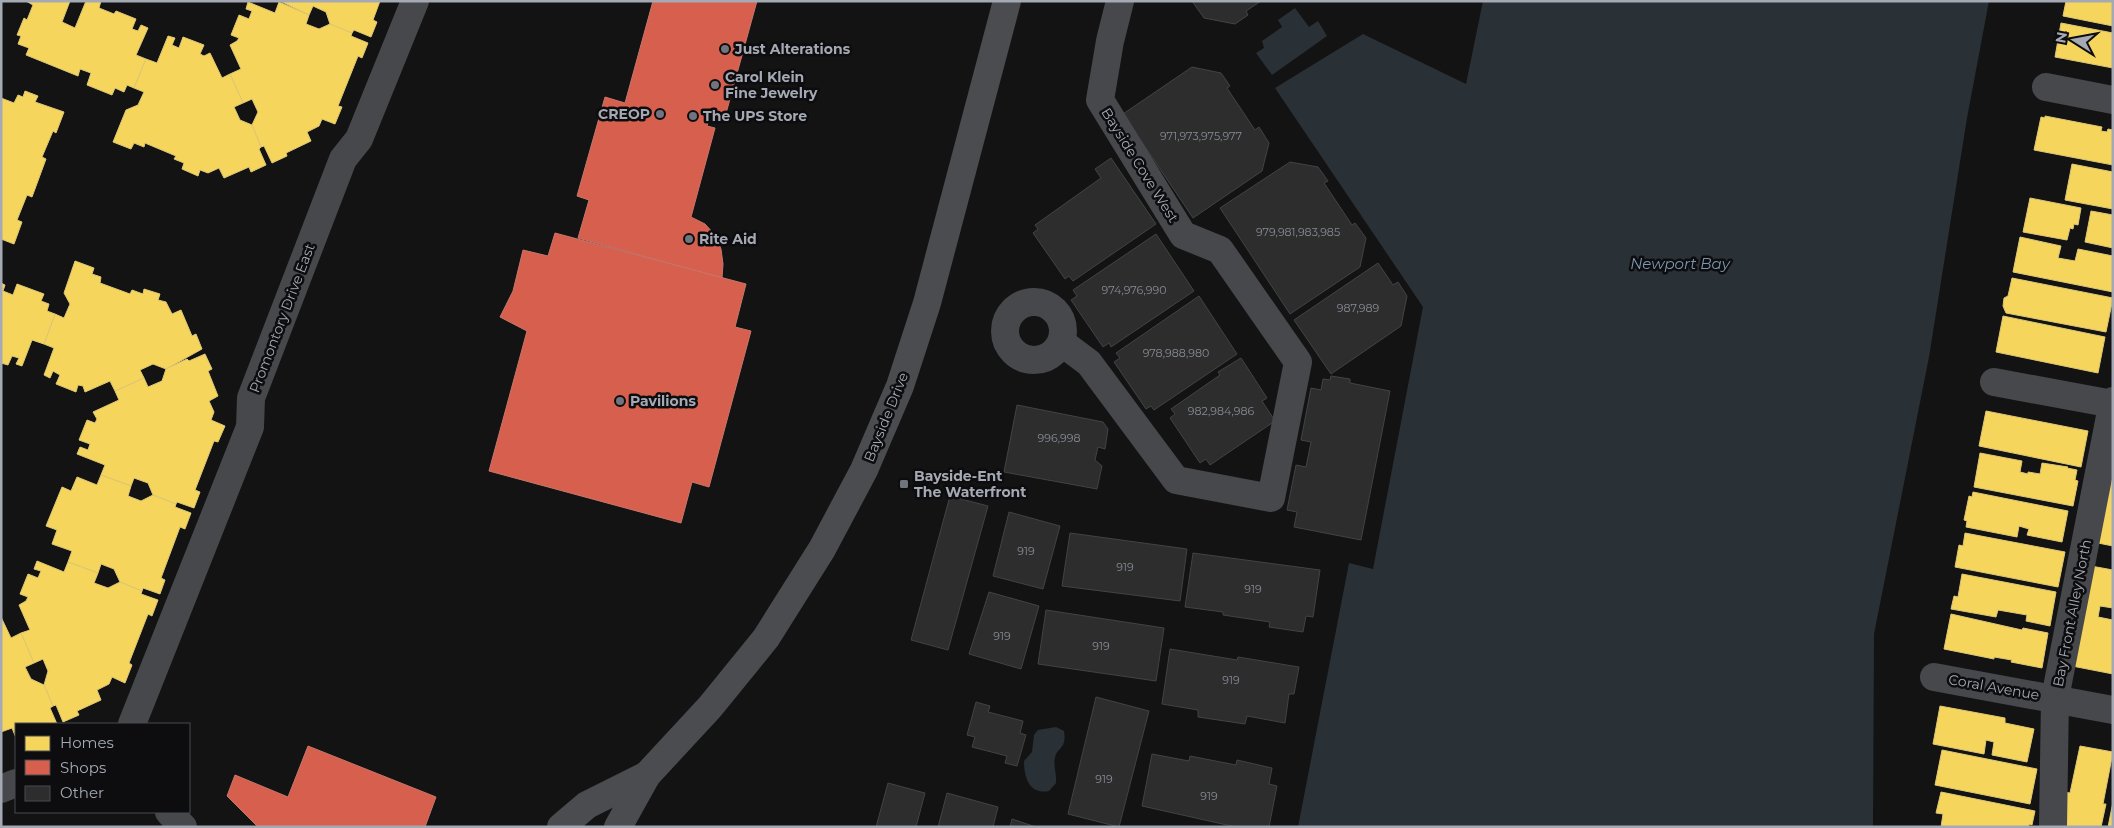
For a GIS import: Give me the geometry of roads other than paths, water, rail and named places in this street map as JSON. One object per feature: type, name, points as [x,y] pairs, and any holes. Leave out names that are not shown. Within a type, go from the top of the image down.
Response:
[{"type":"main road","name":"Bayside Drive","points":[[618,827],[647,775],[710,708],[766,638],[822,549],[864,470],[900,386],[927,304],[1007,1]]},
{"type":"main road","name":"Bayside Drive","points":[[561,827],[587,805],[647,775]]},
{"type":"street","name":"Promontory Drive East","points":[[132,723],[250,427],[251,398],[343,159],[359,139],[415,1]]},
{"type":"street","name":"Bayside Cove West","points":[[1061,342],[1089,362],[1176,480],[1271,498],[1298,362],[1220,250],[1183,234],[1100,100],[1110,41],[1120,1]]},
{"type":"street","points":[[2046,87],[2113,100]]},
{"type":"street","points":[[1994,382],[2113,403]]},
{"type":"street","name":"Bay Front Alley North","points":[[2053,827],[2055,698],[2113,403]]},
{"type":"street","name":"Coral Avenue","points":[[1934,677],[2113,710]]},
{"type":"street","points":[[1,789],[15,783]]},
{"type":"street","points":[[170,813],[183,827]]},
{"type":"water","name":"Newport Bay","points":[[1483,1],[1989,1],[1967,118],[1929,357],[1874,634],[1873,827],[1298,827],[1349,563],[1373,569],[1423,307],[1275,88],[1363,34],[1466,84]]},
{"type":"water","points":[[1295,8],[1309,27],[1318,21],[1327,36],[1272,75],[1256,53],[1264,48],[1262,41],[1282,27],[1278,20]]},
{"type":"water","points":[[1056,727],[1064,731],[1065,737],[1063,745],[1055,758],[1056,783],[1049,791],[1042,792],[1029,784],[1025,773],[1024,761],[1032,752],[1034,735],[1038,730]]},
{"type":"place","name":"Just Alterations","points":[[725,49]]},
{"type":"place","name":"Carol Klein Fine Jewelry","points":[[715,85]]},
{"type":"place","name":"CREOP","points":[[660,114]]},
{"type":"place","name":"The UPS Store","points":[[693,116]]},
{"type":"place","name":"Rite Aid","points":[[689,239]]},
{"type":"place","name":"Pavilions","points":[[620,401]]},
{"type":"place","name":"Bayside-Ent The Waterfront","points":[[904,484]]}]
